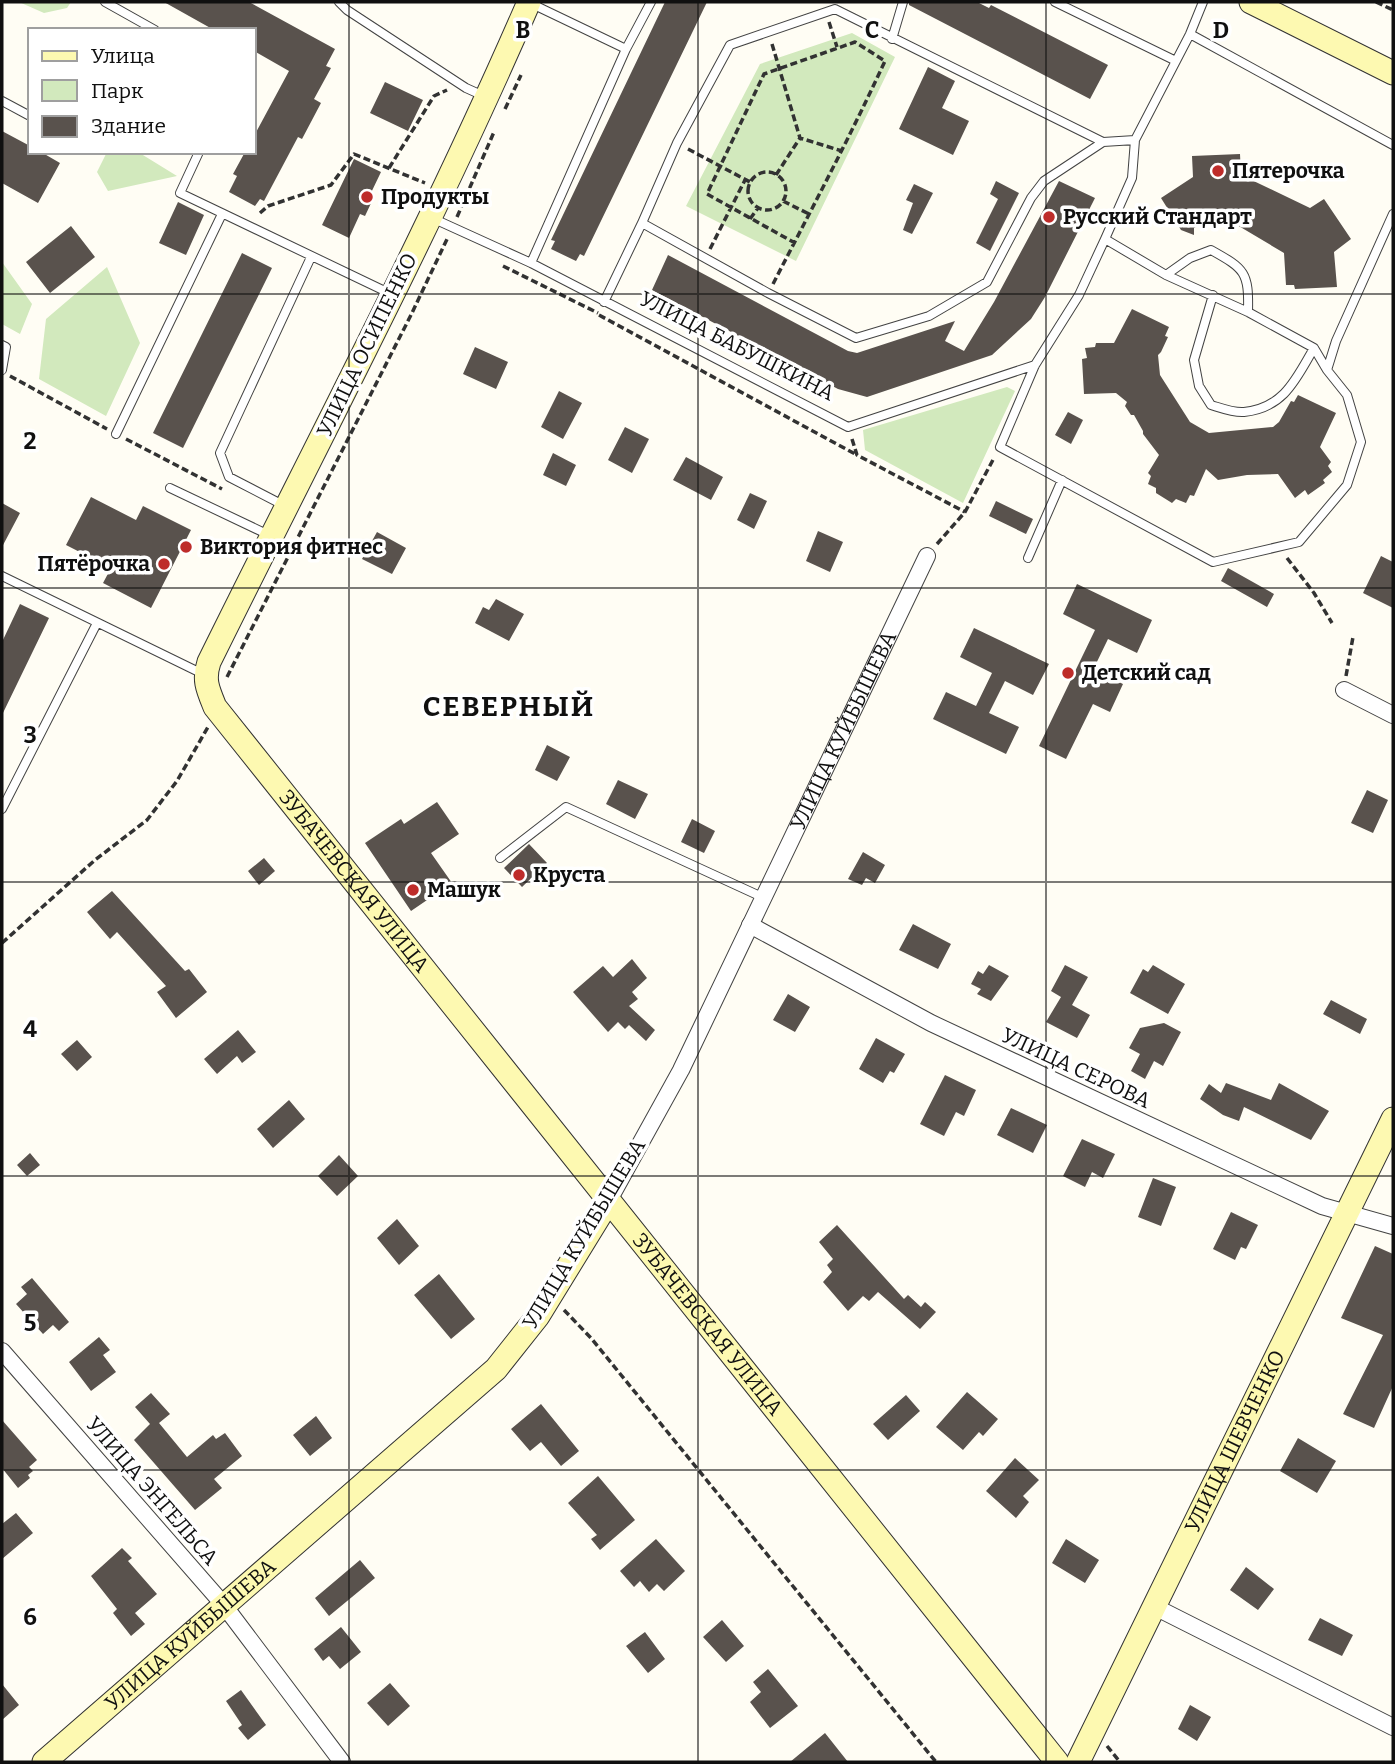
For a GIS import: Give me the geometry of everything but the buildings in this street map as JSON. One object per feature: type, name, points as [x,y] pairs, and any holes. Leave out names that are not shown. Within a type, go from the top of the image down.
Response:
[{"type":"street","name":"УЛИЦА ОСИПЕНКО","points":[[205,681],[271,536],[394,295],[488,97],[529,2]]},
{"type":"street","points":[[1251,2],[1279,8],[1393,73]]},
{"type":"street","name":"УЛИЦА КУЙБЫШЕВА","points":[[44,1762],[496,1369],[538,1316],[608,1202],[681,1070],[927,556]]},
{"type":"street","name":"ЗУБАЧЕВСКАЯ УЛИЦА","points":[[205,681],[215,707],[1057,1762]]},
{"type":"street","points":[[1344,690],[1393,715]]},
{"type":"street","name":"УЛИЦА СЕРОВА","points":[[750,925],[931,1023],[1322,1206],[1393,1226]]},
{"type":"street","name":"УЛИЦА ШЕВЧЕНКО","points":[[1078,1762],[1393,1119]]},
{"type":"street","name":"УЛИЦА ЭНГЕЛЬСА","points":[[2,1351],[223,1604],[342,1762]]},
{"type":"street","points":[[1155,1607],[1393,1727]]},
{"type":"lane","points":[[104,2],[151,28]]},
{"type":"lane","points":[[339,2],[347,10],[460,84],[488,97]]},
{"type":"lane","points":[[529,2],[625,49]]},
{"type":"lane","points":[[531,264],[625,49],[651,2]]},
{"type":"lane","points":[[892,39],[903,2]]},
{"type":"lane","points":[[1055,2],[1176,61]]},
{"type":"lane","points":[[1105,239],[1166,275],[1248,312],[1314,348],[1347,395],[1361,442],[1347,485],[1299,542],[1213,562],[1000,447],[1035,365],[1079,295],[1105,239],[1132,178],[1135,140],[1190,34],[1203,2]]},
{"type":"lane","points":[[604,302],[677,143],[730,45],[835,9],[1103,142],[1135,140]]},
{"type":"lane","points":[[1190,34],[1393,145]]},
{"type":"lane","points":[[2,101],[28,115]]},
{"type":"lane","points":[[642,223],[856,338],[929,316],[987,282],[1031,198],[1044,181],[1103,142]]},
{"type":"lane","points":[[198,154],[180,193],[394,295]]},
{"type":"lane","points":[[116,434],[222,214]]},
{"type":"lane","points":[[1327,370],[1336,341],[1393,214]]},
{"type":"lane","name":"УЛИЦА БАБУШКИНА","points":[[429,217],[531,264],[848,427],[1035,365]]},
{"type":"lane","points":[[1166,275],[1190,258],[1211,250],[1243,272],[1249,286],[1248,312]]},
{"type":"lane","points":[[286,506],[229,477],[220,453],[311,257]]},
{"type":"lane","points":[[1213,295],[1195,360],[1199,386],[1211,405],[1242,413],[1273,404],[1291,388],[1314,348]]},
{"type":"lane","points":[[2,345],[6,347],[2,371]]},
{"type":"lane","points":[[1028,558],[1062,480]]},
{"type":"lane","points":[[170,488],[271,536]]},
{"type":"lane","points":[[2,576],[205,681]]},
{"type":"lane","points":[[2,809],[97,623]]},
{"type":"lane","points":[[500,858],[566,807],[762,897]]},
{"type":"path","points":[[1376,2],[1393,10]]},
{"type":"path","points":[[826,12],[837,47]]},
{"type":"path","points":[[768,32],[800,138],[776,175]]},
{"type":"path","points":[[768,293],[794,243],[842,150],[885,61],[855,42],[764,74],[708,194],[794,243]]},
{"type":"path","points":[[389,168],[434,96],[460,84]]},
{"type":"path","points":[[800,138],[842,150]]},
{"type":"path","points":[[677,143],[748,181]]},
{"type":"path","points":[[260,213],[268,206],[331,185],[354,154],[425,183]]},
{"type":"path","points":[[706,257],[748,181],[763,173],[776,175],[784,184],[786,192],[783,201],[776,208],[758,208],[751,201],[748,181]]},
{"type":"path","points":[[783,201],[809,214]]},
{"type":"path","points":[[750,219],[758,208]]},
{"type":"path","points":[[597,314],[965,512]]},
{"type":"path","points":[[2,371],[233,495]]},
{"type":"path","points":[[848,427],[857,455]]},
{"type":"path","points":[[927,556],[965,512],[1000,447]]},
{"type":"path","points":[[1280,548],[1314,593],[1332,624]]},
{"type":"path","points":[[1344,690],[1353,637]]},
{"type":"path","points":[[550,1296],[591,1338],[936,1762]]},
{"type":"green space","points":[[19,2],[71,2],[67,8],[44,13]]},
{"type":"green space","points":[[852,33],[895,57],[796,261],[686,206],[760,64]]},
{"type":"green space","points":[[106,154],[141,154],[177,176],[108,191],[97,172]]},
{"type":"green space","points":[[2,262],[32,304],[20,334],[2,324]]},
{"type":"green space","points":[[107,267],[140,343],[106,416],[39,379],[46,319]]},
{"type":"green space","points":[[1007,387],[1015,391],[963,503],[865,450],[863,430]]},
{"type":"place","name":"Пятерочка","points":[[1218,171]]},
{"type":"place","name":"Продукты","points":[[367,197]]},
{"type":"place","name":"Русский Стандарт","points":[[1049,217]]},
{"type":"place","name":"Виктория фитнес","points":[[186,547]]},
{"type":"place","name":"Пятёрочка","points":[[164,564]]},
{"type":"place","name":"Детский сад","points":[[1068,673]]},
{"type":"place","name":"Круста","points":[[519,875]]},
{"type":"place","name":"Машук","points":[[413,890]]},
{"type":"district","name":"СЕВЕРНЫЙ","points":[[509,706]]}]
